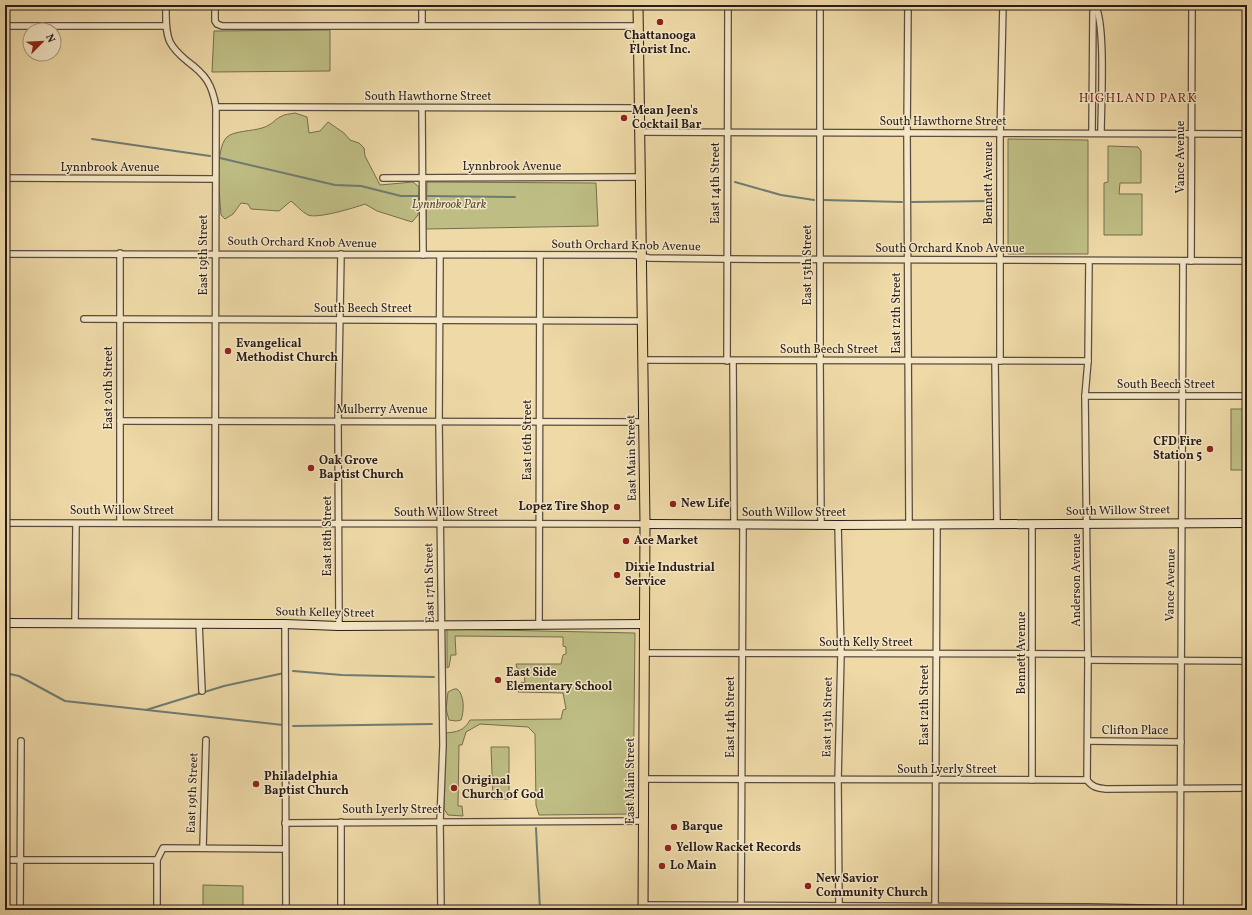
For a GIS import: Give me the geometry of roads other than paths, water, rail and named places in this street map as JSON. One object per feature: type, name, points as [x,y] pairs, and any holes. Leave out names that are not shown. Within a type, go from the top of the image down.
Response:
[{"type":"main road","name":"East Main Street","points":[[638,5],[645,524],[643,908]]},
{"type":"main road","name":"South Willow Street","points":[[645,524],[997,525],[1247,523]]},
{"type":"main road","name":"South Kelley Street","points":[[5,623],[285,624],[339,626],[644,624]]},
{"type":"street","points":[[6,5],[6,26],[166,26]]},
{"type":"street","name":"East 19th Street","points":[[166,5],[166,26],[170,42],[178,54],[205,76],[213,89],[216,107],[214,179],[216,253],[214,421],[215,523]]},
{"type":"street","points":[[215,5],[215,21],[217,24],[638,26]]},
{"type":"street","points":[[422,5],[422,26]]},
{"type":"street","points":[[638,5],[1247,6]]},
{"type":"street","name":"East 14th Street","points":[[728,5],[727,259],[730,361],[739,524],[742,654],[741,908]]},
{"type":"street","name":"East 13th Street","points":[[820,5],[821,524]]},
{"type":"street","name":"East 12th Street","points":[[908,5],[907,133],[909,524]]},
{"type":"street","name":"Bennett Avenue","points":[[997,525],[1000,133],[1003,5]]},
{"type":"street","points":[[1095,5],[1099,12],[1100,30],[1101,133]]},
{"type":"street","points":[[1092,133],[1092,12],[1095,5]]},
{"type":"street","name":"Vance Avenue","points":[[1189,6],[1192,133],[1190,261]]},
{"type":"street","name":"South Hawthorne Street","points":[[216,107],[639,108]]},
{"type":"street","points":[[422,108],[423,255]]},
{"type":"street","name":"South Hawthorne Street","points":[[640,132],[1247,134]]},
{"type":"street","name":"Lynnbrook Avenue","points":[[383,178],[640,177]]},
{"type":"street","points":[[5,178],[5,244]]},
{"type":"street","name":"Lynnbrook Avenue","points":[[5,178],[214,179]]},
{"type":"street","name":"East 20th Street","points":[[120,253],[120,523]]},
{"type":"street","name":"South Orchard Knob Avenue","points":[[5,254],[216,253],[634,255],[649,258],[820,260],[1247,261]]},
{"type":"street","name":"East 18th Street","points":[[339,626],[340,524],[338,421],[341,254]]},
{"type":"street","name":"East 17th Street","points":[[440,255],[439,421],[443,745],[440,821],[441,910]]},
{"type":"street","name":"East 16th Street","points":[[539,625],[540,255]]},
{"type":"street","name":"Anderson Avenue","points":[[1087,780],[1089,741],[1085,396],[1088,361],[1090,261]]},
{"type":"street","name":"Vance Avenue","points":[[1180,910],[1183,261]]},
{"type":"street","name":"South Beech Street","points":[[84,319],[642,322]]},
{"type":"street","name":"South Beech Street","points":[[643,360],[1088,361]]},
{"type":"street","name":"South Beech Street","points":[[1085,396],[1247,396]]},
{"type":"street","name":"Mulberry Avenue","points":[[120,421],[644,422]]},
{"type":"street","name":"South Willow Street","points":[[5,523],[440,525],[645,524]]},
{"type":"street","points":[[75,623],[76,524]]},
{"type":"street","name":"East 12th Street","points":[[935,908],[937,524]]},
{"type":"street","name":"Bennett Avenue","points":[[1032,524],[1032,780]]},
{"type":"street","name":"East 13th Street","points":[[838,525],[840,654],[838,908]]},
{"type":"street","points":[[199,624],[202,691]]},
{"type":"street","points":[[285,624],[286,910]]},
{"type":"street","name":"South Kelly Street","points":[[644,653],[1033,654],[1181,661],[1247,661]]},
{"type":"street","name":"East 19th Street","points":[[203,847],[206,740]]},
{"type":"street","points":[[20,910],[21,741]]},
{"type":"street","name":"Clifton Place","points":[[1089,741],[1181,742]]},
{"type":"street","name":"South Lyerly Street","points":[[644,779],[1087,780],[1091,785],[1097,788],[1106,789],[1247,788]]},
{"type":"street","name":"South Lyerly Street","points":[[285,823],[643,821]]},
{"type":"street","points":[[341,822],[341,910]]},
{"type":"street","points":[[157,910],[157,860],[163,848],[203,847],[285,849]]},
{"type":"street","points":[[5,860],[157,860]]},
{"type":"street","points":[[643,908],[1089,908],[1240,910]]},
{"type":"waterway","points":[[92,139],[210,156]]},
{"type":"waterway","points":[[220,158],[335,185],[361,186],[401,196],[418,196]]},
{"type":"waterway","points":[[735,182],[781,195],[814,200]]},
{"type":"waterway","points":[[428,196],[515,197]]},
{"type":"waterway","points":[[824,200],[902,202]]},
{"type":"waterway","points":[[912,202],[993,201]]},
{"type":"waterway","points":[[293,671],[342,675],[434,677]]},
{"type":"waterway","points":[[5,673],[19,676],[65,701],[283,725]]},
{"type":"waterway","points":[[146,710],[224,686],[284,673]]},
{"type":"waterway","points":[[293,726],[432,724]]},
{"type":"waterway","points":[[536,828],[540,910]]},
{"type":"place","name":"Chattanooga Florist Inc.","points":[[660,22]]},
{"type":"place","name":"Mean Jeen's Cocktail Bar","points":[[624,118]]},
{"type":"place","name":"Evangelical Methodist Church","points":[[228,351]]},
{"type":"place","name":"CFD Fire Station 5","points":[[1210,449]]},
{"type":"place","name":"Oak Grove Baptist Church","points":[[311,468]]},
{"type":"place","name":"New Life","points":[[673,504]]},
{"type":"place","name":"Lopez Tire Shop","points":[[617,507]]},
{"type":"place","name":"Ace Market","points":[[626,541]]},
{"type":"place","name":"Dixie Industrial Service","points":[[617,575]]},
{"type":"place","name":"East Side Elementary School","points":[[498,680]]},
{"type":"place","name":"Philadelphia Baptist Church","points":[[256,784]]},
{"type":"place","name":"Original Church of God","points":[[454,788]]},
{"type":"place","name":"Barque","points":[[674,827]]},
{"type":"place","name":"Yellow Racket Records","points":[[668,848]]},
{"type":"place","name":"Lo Main","points":[[662,866]]},
{"type":"place","name":"New Savior Community Church","points":[[808,886]]},
{"type":"district","name":"HIGHLAND PARK","points":[[1138,99]]},
{"type":"park label","name":"Lynnbrook Park","points":[[449,205]]}]
